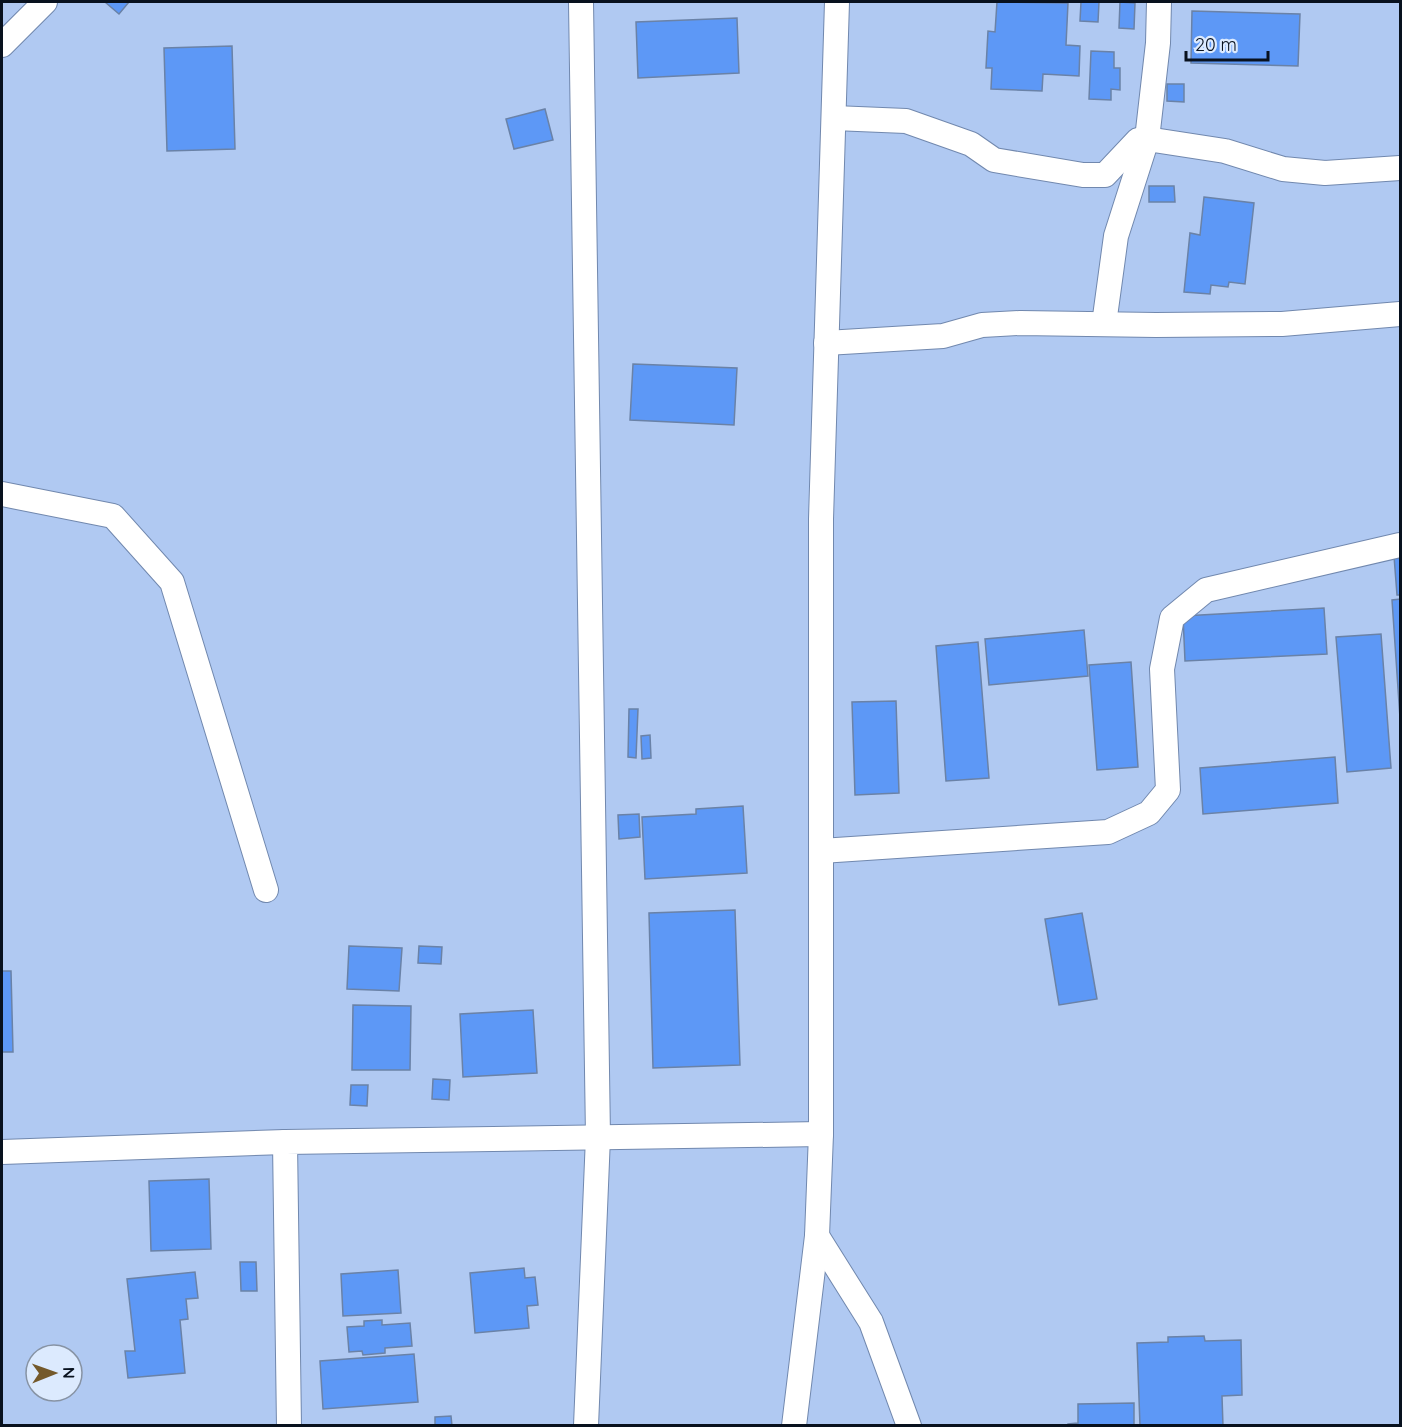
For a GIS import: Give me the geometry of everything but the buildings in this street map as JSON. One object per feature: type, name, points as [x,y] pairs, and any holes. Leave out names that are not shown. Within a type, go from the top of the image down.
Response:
[{"type":"street","points":[[2,45],[45,2]]},
{"type":"street","points":[[581,2],[598,1137],[586,1425]]},
{"type":"street","points":[[794,1425],[817,1236],[821,1134],[821,519],[837,2]]},
{"type":"street","points":[[1104,324],[1116,236],[1147,139],[1158,43],[1159,2]]},
{"type":"street","points":[[834,118],[906,121],[971,144],[994,160],[1083,175],[1105,176],[1138,140],[1147,139],[1225,151],[1283,169],[1325,173],[1401,168]]},
{"type":"street","points":[[826,343],[943,336],[982,325],[1020,322],[1282,324],[1401,314]]},
{"type":"street","points":[[2,494],[113,516],[172,582],[266,890]]},
{"type":"street","points":[[821,850],[1108,832],[1149,813],[1168,790],[1162,669],[1172,618],[1206,590],[1401,545]]},
{"type":"street","points":[[2,1152],[285,1142],[821,1134]]},
{"type":"street","points":[[285,1142],[289,1425]]},
{"type":"street","points":[[817,1236],[871,1322],[909,1425]]}]
